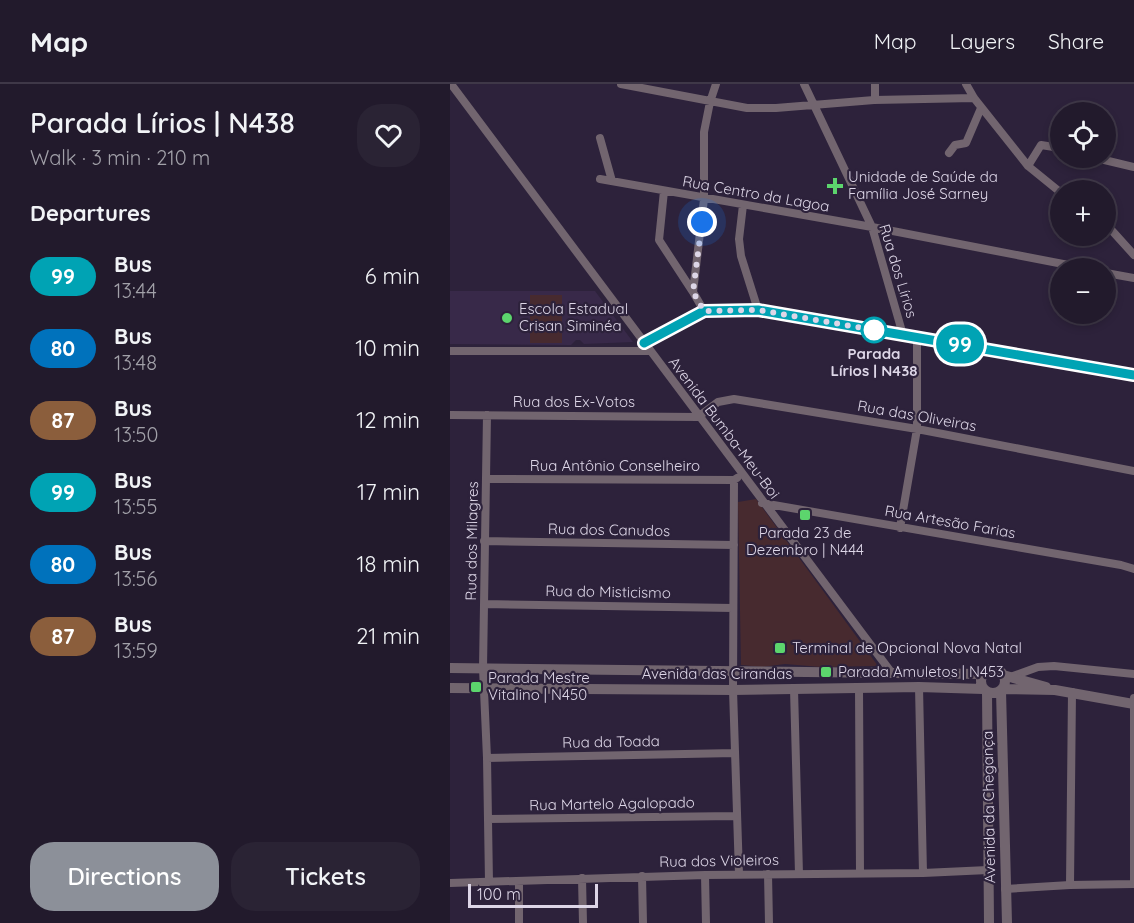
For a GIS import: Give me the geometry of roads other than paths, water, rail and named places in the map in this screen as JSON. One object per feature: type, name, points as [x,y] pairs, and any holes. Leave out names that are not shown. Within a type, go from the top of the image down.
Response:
[{"type":"street","name":"Avenida Bumba-Meu-Boi","points":[[451,84],[762,503],[891,672]]},
{"type":"street","points":[[621,84],[747,108],[776,108],[875,100],[974,98]]},
{"type":"street","points":[[693,292],[704,199],[704,132],[716,84]]},
{"type":"street","name":"Rua dos Lírios","points":[[804,84],[872,227],[903,335]]},
{"type":"street","points":[[875,84],[875,100]]},
{"type":"street","points":[[966,84],[981,108],[1028,166],[1050,184]]},
{"type":"street","points":[[949,153],[955,145],[966,143],[981,108]]},
{"type":"street","points":[[600,138],[612,181]]},
{"type":"street","points":[[1028,166],[1041,145],[1050,146]]},
{"type":"street","points":[[1116,163],[1134,167]]},
{"type":"street","name":"Rua Centro da Lagoa","points":[[600,179],[1050,261]]},
{"type":"street","points":[[664,191],[659,240],[704,311]]},
{"type":"street","points":[[743,205],[739,239],[741,256],[758,310]]},
{"type":"street","points":[[1116,235],[1134,255]]},
{"type":"street","points":[[1116,275],[1134,278]]},
{"type":"street","points":[[450,351],[646,347],[704,311],[758,310],[1134,375]]},
{"type":"street","name":"Rua dos Lírios","points":[[900,528],[917,429],[917,337]]},
{"type":"street","name":"Rua das Oliveiras","points":[[698,417],[718,402],[734,399],[917,429],[1134,471]]},
{"type":"street","name":"Rua dos Ex-Votos","points":[[450,415],[698,417]]},
{"type":"street","name":"Rua dos Milagres","points":[[487,415],[483,669],[486,687],[489,882]]},
{"type":"street","points":[[739,874],[733,690],[733,608],[734,480],[742,474]]},
{"type":"street","name":"Rua Antônio Conselheiro","points":[[487,479],[734,480]]},
{"type":"street","name":"Rua Artesão Farias","points":[[762,503],[1134,569]]},
{"type":"street","name":"Rua dos Canudos","points":[[484,541],[734,545]]},
{"type":"street","name":"Rua do Misticismo","points":[[484,604],[733,608]]},
{"type":"street","points":[[1008,675],[1038,667],[1054,666],[1134,674]]},
{"type":"street","name":"Avenida das Cirandas","points":[[450,668],[983,674]]},
{"type":"street","points":[[1005,862],[988,870],[1005,883],[1134,884],[1134,702],[1055,690],[1001,690],[993,694],[985,690],[981,681],[983,674],[989,669],[994,669],[1055,690]]},
{"type":"street","points":[[1001,690],[1008,675]]},
{"type":"street","points":[[919,687],[922,873]]},
{"type":"street","name":"Avenida das Cirandas","points":[[450,688],[733,690],[919,687],[985,690]]},
{"type":"street","points":[[859,688],[860,873]]},
{"type":"street","points":[[794,689],[799,874]]},
{"type":"street","name":"Avenida da Chegança","points":[[985,690],[989,923]]},
{"type":"street","name":"Avenida da Chegança","points":[[1001,690],[1007,923]]},
{"type":"street","points":[[1070,885],[1072,692]]},
{"type":"street","name":"Rua da Toada","points":[[487,758],[735,753]]},
{"type":"street","name":"Rua Martelo Agalopado","points":[[488,819],[736,816]]},
{"type":"street","name":"Rua dos Violeiros","points":[[450,883],[642,876],[922,873],[988,870]]},
{"type":"street","points":[[768,874],[769,923]]},
{"type":"street","points":[[705,875],[706,923]]},
{"type":"street","points":[[642,876],[643,923]]},
{"type":"street","points":[[582,878],[583,923]]},
{"type":"street","points":[[519,881],[519,923]]},
{"type":"place","name":"Unidade de Saúde da Família José Sarney","points":[[835,186]]},
{"type":"place","name":"Escola Estadual Crisan Siminéa","points":[[507,318]]},
{"type":"place","name":"Parada Lírios | N438","points":[[874,330]]},
{"type":"place","name":"Parada 23 de Dezembro | N444","points":[[805,515]]},
{"type":"place","name":"Terminal de Opcional Nova Natal","points":[[780,648]]},
{"type":"place","name":"Parada Amuletos | N453","points":[[826,672]]},
{"type":"place","name":"Parada Mestre Vitalino | N450","points":[[476,687]]}]
